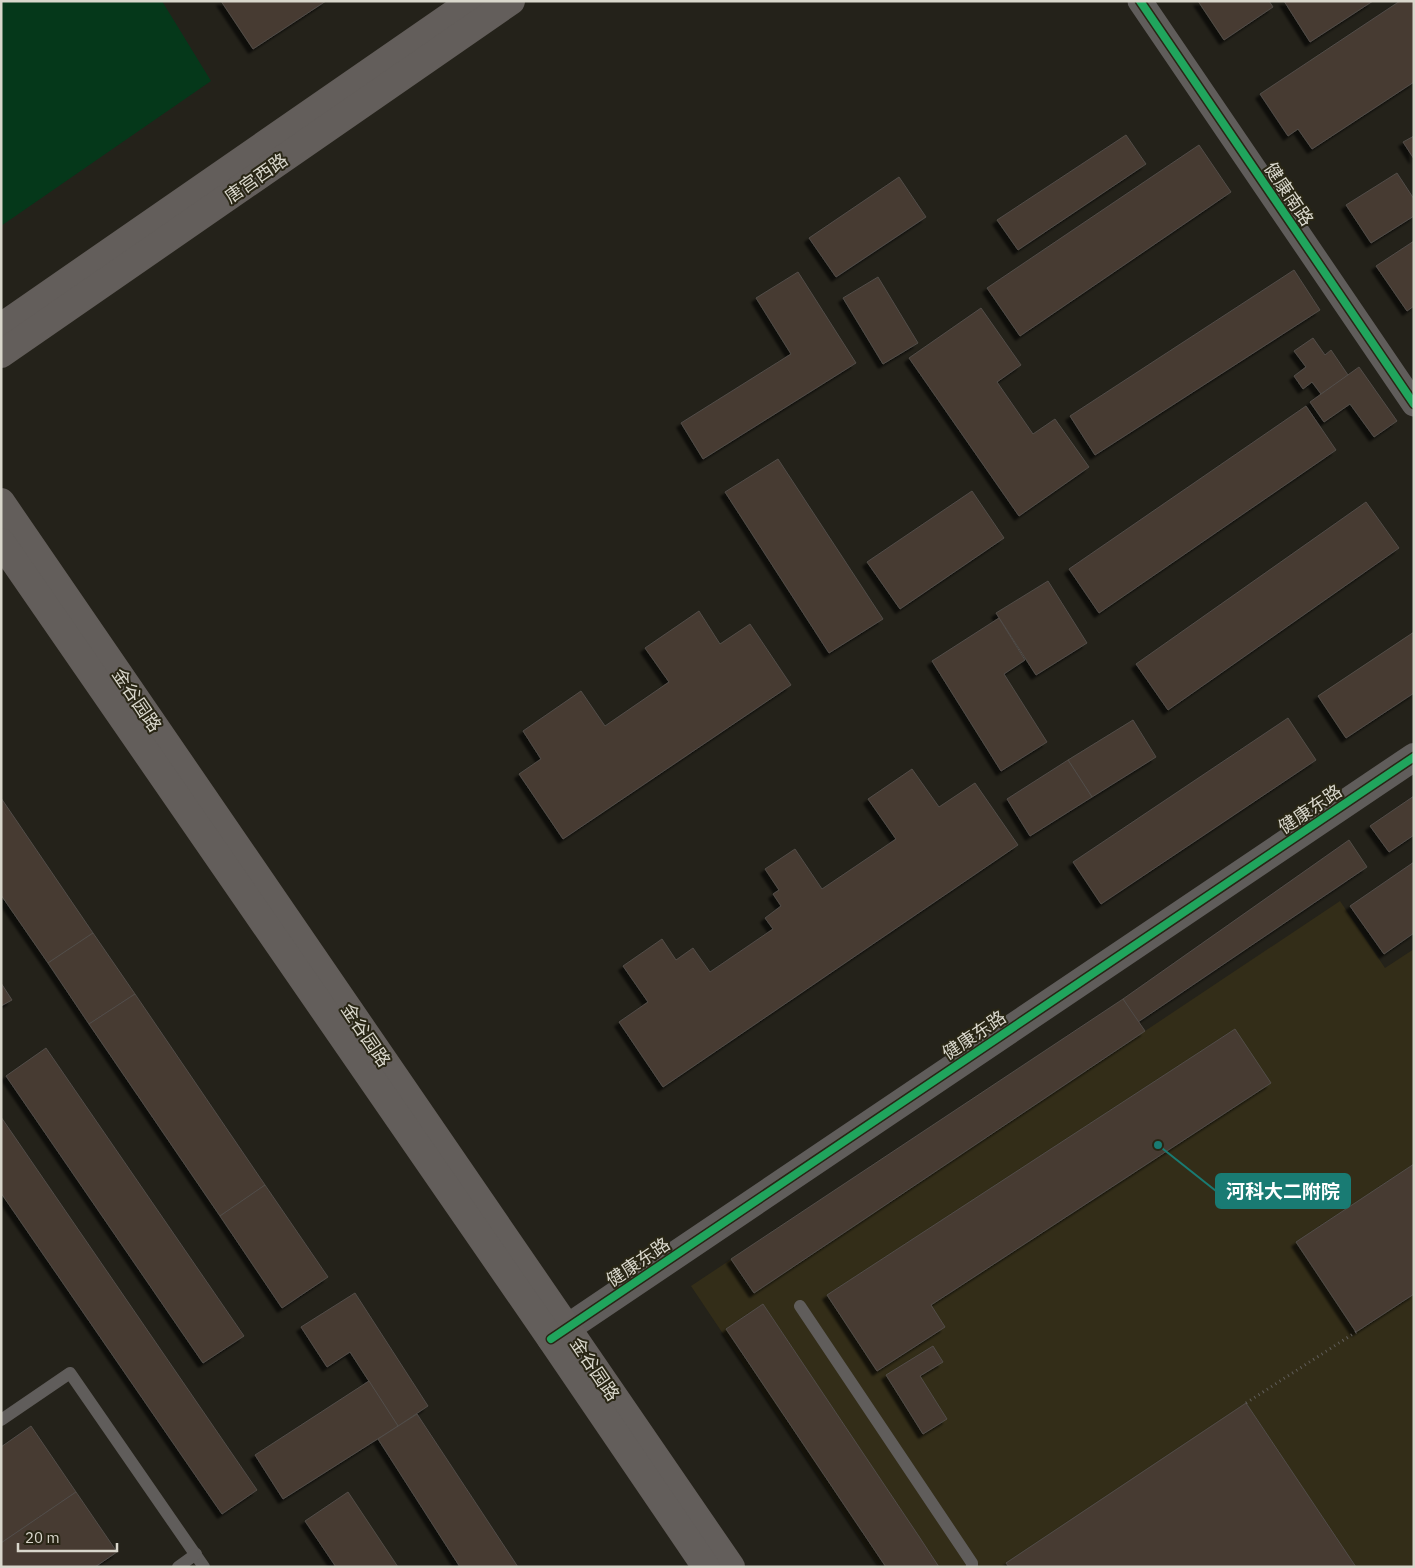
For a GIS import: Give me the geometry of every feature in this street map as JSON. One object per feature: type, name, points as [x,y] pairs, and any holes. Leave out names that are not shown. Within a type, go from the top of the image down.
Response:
[{"type":"main road","name":"唐宫西路","points":[[1,327],[472,1]]},
{"type":"main road","name":"唐宫西路","points":[[1,354],[511,1]]},
{"type":"main road","name":"金谷园路","points":[[1,502],[559,1333],[706,1567]]},
{"type":"main road","name":"金谷园路","points":[[1,542],[559,1333],[731,1567]]},
{"type":"street","name":"健康南路","points":[[1140,1],[1414,404]]},
{"type":"street","name":"健康东路","points":[[559,1333],[1414,757]]},
{"type":"lane","points":[[800,1306],[972,1564],[972,1567]]},
{"type":"lane","points":[[1,1420],[70,1373],[204,1567]]},
{"type":"lane","points":[[178,1567],[196,1554]]},
{"type":"path","points":[[1246,1403],[1356,1332]]},
{"type":"shaded area","points":[[1340,901],[1385,968],[1414,949],[1414,1567],[879,1567],[691,1286],[1123,999],[1145,1031]]},
{"type":"green space","points":[[1,1],[162,1],[211,81],[1,226]]},
{"type":"building","points":[[221,1],[326,1],[253,49]]},
{"type":"building","points":[[1198,1],[1269,1],[1273,7],[1224,40]]},
{"type":"building","points":[[1284,1],[1373,1],[1310,42]]},
{"type":"building","points":[[1400,1],[1414,1],[1414,82],[1312,149],[1298,129],[1288,136],[1260,94]]},
{"type":"building","points":[[1126,135],[1146,164],[1018,250],[997,220]]},
{"type":"building","points":[[1414,136],[1414,159],[1403,142]]},
{"type":"building","points":[[1199,145],[1231,192],[1020,336],[987,288]]},
{"type":"building","points":[[1397,173],[1414,199],[1414,216],[1371,243],[1346,205]]},
{"type":"building","points":[[899,177],[926,217],[836,277],[809,238]]},
{"type":"building","points":[[1414,241],[1414,306],[1407,311],[1376,266]]},
{"type":"building","points":[[1294,270],[1320,310],[1095,455],[1070,416]]},
{"type":"building","points":[[798,272],[856,363],[703,459],[681,423],[791,354],[756,298]]},
{"type":"building","points":[[878,277],[918,343],[883,364],[843,298]]},
{"type":"building","points":[[981,308],[1021,365],[997,382],[1033,434],[1055,419],[1089,467],[1019,516],[909,358]]},
{"type":"building","points":[[1313,338],[1325,355],[1331,350],[1348,375],[1321,394],[1312,382],[1303,389],[1294,376],[1306,367],[1294,351]]},
{"type":"building","points":[[1359,367],[1397,421],[1374,437],[1350,404],[1324,422],[1310,402]]},
{"type":"building","points":[[1306,406],[1336,450],[1099,613],[1069,569]]},
{"type":"building","points":[[778,459],[883,619],[829,653],[725,492]]},
{"type":"building","points":[[972,491],[1004,538],[900,609],[867,562]]},
{"type":"building","points":[[1366,502],[1399,548],[1168,710],[1136,664]]},
{"type":"building","points":[[1048,581],[1087,643],[1036,675],[996,613]]},
{"type":"building","points":[[699,611],[720,644],[750,624],[791,685],[563,839],[519,774],[541,759],[523,731],[581,691],[605,726],[669,682],[645,648]]},
{"type":"building","points":[[999,618],[1025,660],[1004,674],[1047,742],[1001,771],[932,661]]},
{"type":"building","points":[[1414,632],[1414,693],[1346,738],[1318,696]]},
{"type":"building","points":[[1288,718],[1316,760],[1101,904],[1073,862]]},
{"type":"building","points":[[1133,720],[1156,757],[1092,797],[1068,760]]},
{"type":"building","points":[[1068,760],[1092,797],[1030,836],[1007,799]]},
{"type":"building","points":[[912,769],[939,807],[975,783],[1018,845],[663,1087],[619,1022],[648,1002],[623,966],[662,939],[676,960],[693,948],[710,972],[773,929],[765,918],[781,906],[773,894],[779,890],[765,869],[795,849],[822,889],[896,839],[868,799]]},
{"type":"building","points":[[1414,796],[1414,835],[1389,852],[1370,826]]},
{"type":"building","points":[[1,798],[93,933],[48,963],[1,895]]},
{"type":"building","points":[[1349,840],[1367,867],[1138,1022],[1123,999]]},
{"type":"building","points":[[1414,862],[1414,933],[1384,954],[1350,906]]},
{"type":"building","points":[[93,933],[135,994],[89,1024],[48,963]]},
{"type":"building","points":[[1,983],[12,1000],[1,1006]]},
{"type":"building","points":[[135,994],[265,1185],[220,1216],[89,1024]]},
{"type":"building","points":[[1123,999],[1145,1031],[754,1293],[731,1259]]},
{"type":"building","points":[[1235,1029],[1271,1083],[931,1305],[945,1327],[877,1371],[827,1295]]},
{"type":"building","points":[[46,1048],[244,1336],[203,1363],[6,1076]]},
{"type":"building","points":[[1,1117],[257,1490],[222,1514],[1,1193]]},
{"type":"building","points":[[1414,1164],[1414,1294],[1356,1332],[1296,1242]]},
{"type":"building","points":[[265,1185],[328,1277],[282,1308],[220,1216]]},
{"type":"building","points":[[355,1293],[428,1406],[398,1426],[350,1352],[327,1367],[301,1327]]},
{"type":"building","points":[[763,1304],[939,1567],[886,1567],[726,1329]]},
{"type":"building","points":[[933,1346],[943,1362],[920,1376],[947,1419],[923,1434],[886,1375]]},
{"type":"building","points":[[369,1381],[398,1426],[283,1499],[255,1455]]},
{"type":"building","points":[[1246,1403],[1356,1567],[1009,1567],[1006,1563]]},
{"type":"building","points":[[417,1414],[518,1567],[460,1567],[378,1439]]},
{"type":"building","points":[[31,1426],[76,1492],[1,1543],[1,1447]]},
{"type":"building","points":[[76,1492],[117,1552],[95,1567],[1,1567],[1,1543]]},
{"type":"building","points":[[348,1492],[398,1567],[336,1567],[305,1521]]},
{"type":"cycle path","points":[[1140,1],[1414,404]]},
{"type":"cycle path","points":[[551,1339],[1414,757]]},
{"type":"place","name":"河科大二附院","points":[[1158,1145]]}]
